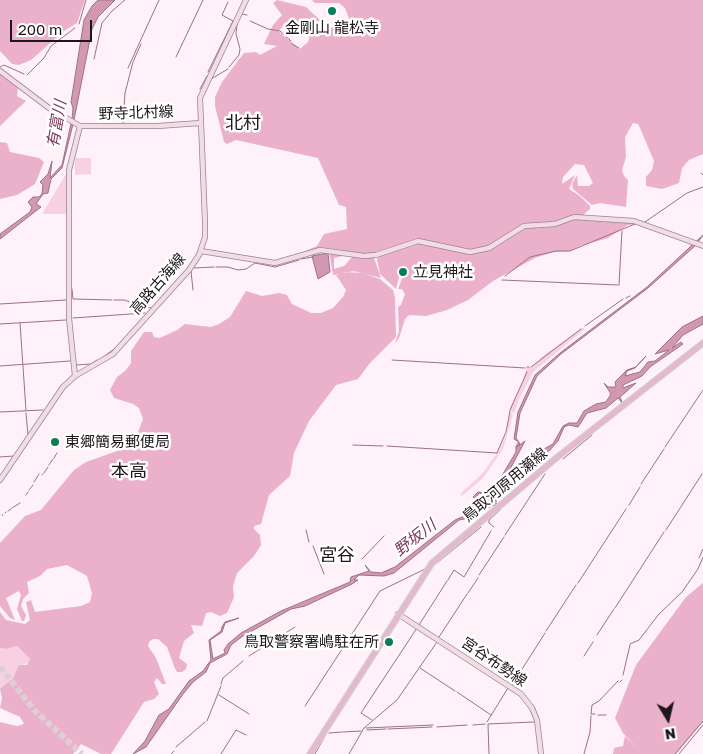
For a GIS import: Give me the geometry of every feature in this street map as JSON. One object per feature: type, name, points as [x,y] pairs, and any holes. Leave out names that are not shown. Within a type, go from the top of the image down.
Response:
[{"type":"main road","name":"鳥取河原用瀬線","points":[[310,754],[398,614],[436,560],[555,459],[703,343]]},
{"type":"street","name":"高路古海線","points":[[0,480],[55,398],[75,376],[113,354],[189,270],[201,251],[205,237],[205,222],[200,123],[201,92],[246,0]]},
{"type":"street","name":"野寺北村線","points":[[0,70],[48,108],[78,124],[158,126],[200,123]]},
{"type":"street","points":[[75,376],[69,318],[70,170],[78,124]]},
{"type":"street","points":[[201,251],[276,263],[320,250],[364,256],[376,255],[418,241],[470,252],[489,248],[524,226],[555,224],[574,217],[634,220],[703,246]]},
{"type":"street","name":"宮谷布勢線","points":[[398,614],[521,694],[532,708],[537,720],[541,754]]},
{"type":"shaded area","points":[[0,0],[85,0],[77,23],[64,31],[31,60],[19,65],[12,64],[0,51]]},
{"type":"shaded area","points":[[98,0],[115,0],[98,17],[92,29],[74,120],[62,168],[51,179],[48,193],[43,194],[36,204],[41,207],[0,239],[0,234],[30,212],[32,207],[28,202],[33,197],[39,197],[42,194],[43,185],[40,182],[48,174],[52,161],[50,178],[62,165],[72,119],[73,108],[71,102],[84,20]]},
{"type":"shaded area","points":[[277,0],[306,7],[320,20],[323,26],[313,29],[307,34],[300,24],[291,21],[284,24],[280,30],[277,30],[300,49],[308,42],[310,35],[315,32],[322,30],[326,34],[332,27],[347,26],[350,21],[345,8],[339,3],[315,3],[312,0],[703,0],[703,154],[689,160],[682,168],[679,183],[662,189],[646,186],[646,177],[652,170],[654,161],[638,124],[633,123],[625,137],[626,157],[622,170],[628,180],[626,207],[600,203],[592,205],[573,189],[572,184],[577,175],[578,186],[589,186],[593,183],[584,165],[575,164],[563,177],[562,184],[575,175],[569,189],[580,196],[590,206],[590,209],[582,216],[553,223],[521,226],[485,248],[466,250],[420,239],[368,254],[321,247],[296,255],[317,246],[324,234],[347,229],[346,207],[339,205],[318,158],[236,140],[227,144],[224,142],[215,106],[215,97],[222,82],[244,53],[256,52],[260,55],[277,46],[264,44],[273,25],[282,15],[273,3]]},
{"type":"shaded area","points":[[0,74],[18,87],[17,96],[26,101],[0,126]]},
{"type":"shaded area","points":[[0,142],[7,143],[10,152],[39,158],[44,162],[35,184],[17,195],[0,199]]},
{"type":"shaded area","points":[[75,158],[91,158],[91,174],[75,175]]},
{"type":"shaded area","points":[[68,173],[67,214],[42,214],[66,174]]},
{"type":"shaded area","points":[[574,219],[639,224],[628,225],[608,238],[580,246],[571,251],[553,252],[535,258],[493,281],[468,300],[447,310],[426,316],[409,315],[405,319],[399,338],[395,343],[399,331],[398,307],[401,305],[405,294],[402,289],[398,289],[406,268],[401,269],[396,289],[380,274],[377,259],[380,255],[416,242],[461,253],[482,251],[521,229]]},
{"type":"shaded area","points":[[703,235],[696,245],[648,288],[561,354],[537,376],[520,413],[516,438],[518,442],[514,439],[518,412],[535,375],[560,353],[647,287]]},
{"type":"shaded area","points":[[329,251],[346,255],[334,258],[334,269],[344,266],[354,255],[374,258],[381,278],[354,271],[333,275]]},
{"type":"shaded area","points":[[328,253],[330,272],[318,279],[312,256]]},
{"type":"shaded area","points":[[346,272],[362,273],[380,279],[393,290],[396,337],[370,363],[358,379],[336,385],[309,421],[294,453],[290,476],[269,495],[261,524],[254,526],[254,529],[260,535],[261,545],[254,556],[237,573],[233,586],[234,597],[227,613],[220,616],[211,612],[206,613],[202,626],[191,625],[194,633],[184,641],[179,658],[187,664],[186,669],[182,672],[177,672],[167,647],[158,639],[153,639],[149,642],[148,646],[156,658],[166,684],[162,684],[157,678],[154,682],[159,694],[154,699],[144,702],[111,754],[101,754],[81,744],[73,754],[0,754],[0,722],[17,726],[24,724],[20,717],[0,708],[2,698],[0,689],[13,678],[19,665],[27,665],[30,659],[17,646],[6,649],[0,648],[0,612],[6,620],[25,624],[30,620],[26,602],[31,600],[35,612],[81,606],[90,602],[92,593],[87,576],[67,565],[47,569],[40,576],[27,582],[29,593],[23,599],[21,606],[26,615],[24,621],[22,621],[17,609],[21,595],[19,591],[6,598],[15,620],[10,618],[0,606],[0,543],[25,516],[41,510],[74,470],[86,462],[120,450],[138,432],[143,419],[139,408],[114,398],[110,390],[117,377],[131,363],[131,351],[144,332],[152,332],[154,337],[160,338],[185,324],[211,327],[219,324],[230,317],[246,291],[262,296],[279,293],[287,295],[292,304],[311,313],[321,313],[333,308],[343,297],[346,290],[336,275]]},
{"type":"shaded area","points":[[703,316],[703,324],[683,335],[672,348],[681,342],[683,344],[650,367],[642,376],[623,385],[623,388],[636,383],[620,397],[623,404],[618,398],[606,408],[587,413],[578,427],[569,425],[564,427],[558,441],[549,451],[525,463],[508,480],[496,498],[496,504],[469,518],[459,520],[394,573],[384,576],[359,575],[354,580],[358,580],[352,584],[305,606],[291,609],[243,636],[231,645],[227,654],[210,663],[206,672],[193,682],[183,694],[146,747],[133,754],[145,741],[159,715],[169,709],[189,681],[203,671],[211,660],[209,640],[221,631],[225,622],[239,618],[225,623],[222,632],[210,640],[213,659],[225,653],[224,650],[228,644],[241,633],[281,611],[350,582],[351,577],[369,571],[365,565],[371,572],[381,573],[395,567],[455,520],[478,510],[484,501],[485,495],[479,493],[475,499],[473,497],[478,492],[485,493],[494,489],[516,452],[516,446],[519,442],[520,444],[517,447],[525,441],[508,473],[520,466],[524,460],[553,444],[563,426],[569,423],[577,423],[584,411],[596,404],[606,402],[611,394],[604,383],[608,387],[616,387],[615,382],[627,370],[636,367],[627,371],[625,376],[640,372],[648,362],[655,361],[669,350],[655,354],[682,327]]},
{"type":"shaded area","points":[[582,328],[585,329],[534,371],[519,399],[514,414],[510,410],[511,406],[522,384],[527,367],[532,367],[544,355]]},
{"type":"shaded area","points":[[510,411],[513,415],[503,449],[483,478],[462,496],[460,494],[483,473],[500,449],[507,432]]},
{"type":"shaded area","points":[[703,583],[703,722],[676,754],[613,754],[614,748],[623,746],[625,736],[638,749],[623,733],[615,718],[636,665],[686,597]]},
{"type":"shaded area","points":[[17,646],[30,659],[30,662],[23,665],[9,682],[0,689],[0,648],[6,649]]},
{"type":"waterway","points":[[79,24],[86,0]]},
{"type":"waterway","points":[[94,59],[102,23],[125,0]]},
{"type":"waterway","points":[[128,68],[159,0]]},
{"type":"waterway","points":[[176,57],[203,0]]},
{"type":"waterway","points":[[208,72],[233,21],[222,15],[228,2]]},
{"type":"waterway","points":[[242,14],[247,15]]},
{"type":"waterway","points":[[250,21],[268,29],[280,31],[291,41]]},
{"type":"waterway","points":[[229,67],[239,55],[240,49],[236,34],[237,24]]},
{"type":"waterway","points":[[27,75],[44,58],[51,46],[75,28]]},
{"type":"waterway","points":[[123,123],[125,93],[133,62],[141,44]]},
{"type":"waterway","points":[[292,44],[299,48]]},
{"type":"waterway","points":[[0,67],[4,65],[24,74]]},
{"type":"waterway","points":[[211,79],[228,69]]},
{"type":"waterway","points":[[200,89],[207,76]]},
{"type":"waterway","points":[[645,222],[687,193],[703,187]]},
{"type":"waterway","points":[[505,276],[530,257],[556,251],[570,251],[635,224]]},
{"type":"waterway","points":[[619,285],[622,231]]},
{"type":"waterway","points":[[301,259],[313,257]]},
{"type":"waterway","points":[[216,267],[228,267],[238,270],[246,269],[255,263],[275,267],[299,260]]},
{"type":"waterway","points":[[194,268],[214,267]]},
{"type":"waterway","points":[[191,271],[193,290]]},
{"type":"waterway","points":[[502,280],[618,285]]},
{"type":"waterway","points":[[72,289],[73,299],[112,300]]},
{"type":"waterway","points":[[626,298],[630,296]]},
{"type":"waterway","points":[[585,326],[623,299]]},
{"type":"waterway","points":[[0,304],[66,300]]},
{"type":"waterway","points":[[114,300],[125,300],[141,307]]},
{"type":"waterway","points":[[143,307],[152,308]]},
{"type":"waterway","points":[[73,318],[145,313]]},
{"type":"waterway","points":[[0,324],[66,320]]},
{"type":"waterway","points":[[20,323],[26,410]]},
{"type":"waterway","points":[[531,367],[581,329]]},
{"type":"waterway","points":[[99,360],[117,347]]},
{"type":"waterway","points":[[76,365],[91,364],[97,360]]},
{"type":"waterway","points":[[392,360],[525,368]]},
{"type":"waterway","points":[[0,366],[70,361]]},
{"type":"waterway","points":[[510,410],[527,372]]},
{"type":"waterway","points":[[665,447],[703,390]]},
{"type":"waterway","points":[[0,412],[43,410]]},
{"type":"waterway","points":[[387,446],[497,453],[506,432],[510,411]]},
{"type":"waterway","points":[[26,413],[28,435]]},
{"type":"waterway","points":[[563,459],[592,435]]},
{"type":"waterway","points":[[353,445],[383,446]]},
{"type":"waterway","points":[[641,484],[664,449]]},
{"type":"waterway","points":[[54,458],[57,453]]},
{"type":"waterway","points":[[0,457],[14,456]]},
{"type":"waterway","points":[[49,465],[53,459]]},
{"type":"waterway","points":[[44,473],[48,467]]},
{"type":"waterway","points":[[34,482],[39,474]]},
{"type":"waterway","points":[[505,535],[545,474]]},
{"type":"waterway","points":[[666,530],[702,474]]},
{"type":"waterway","points":[[29,490],[33,485]]},
{"type":"waterway","points":[[629,505],[640,487]]},
{"type":"waterway","points":[[12,508],[20,503]]},
{"type":"waterway","points":[[494,527],[489,523],[489,520],[501,509]]},
{"type":"waterway","points":[[578,583],[626,509]]},
{"type":"waterway","points":[[437,563],[481,527]]},
{"type":"waterway","points":[[306,530],[309,542]]},
{"type":"waterway","points":[[448,580],[454,570],[464,577],[491,531]]},
{"type":"waterway","points":[[615,608],[664,532]]},
{"type":"waterway","points":[[362,559],[384,536]]},
{"type":"waterway","points":[[479,575],[504,537]]},
{"type":"waterway","points":[[313,546],[324,574]]},
{"type":"waterway","points":[[699,558],[703,549]]},
{"type":"waterway","points":[[630,644],[639,640],[659,614],[682,592],[698,569],[703,557]]},
{"type":"waterway","points":[[305,706],[380,591],[425,569]]},
{"type":"waterway","points":[[468,593],[478,578]]},
{"type":"waterway","points":[[419,625],[447,581]]},
{"type":"waterway","points":[[546,631],[576,585]]},
{"type":"waterway","points":[[439,637],[467,594]]},
{"type":"waterway","points":[[597,635],[614,609]]},
{"type":"waterway","points":[[249,656],[295,627]]},
{"type":"waterway","points":[[372,720],[361,713],[417,628]]},
{"type":"waterway","points":[[512,685],[545,633]]},
{"type":"waterway","points":[[349,754],[364,728],[397,700],[437,642],[439,643]]},
{"type":"waterway","points":[[584,656],[593,642]]},
{"type":"waterway","points":[[623,675],[630,645]]},
{"type":"waterway","points":[[221,684],[223,678],[243,661]]},
{"type":"waterway","points":[[420,668],[455,691]]},
{"type":"waterway","points":[[595,714],[591,714],[592,705],[599,701],[618,681]]},
{"type":"waterway","points":[[207,721],[221,686]]},
{"type":"waterway","points":[[487,722],[508,688]]},
{"type":"waterway","points":[[457,692],[491,715]]},
{"type":"waterway","points":[[219,695],[249,714]]},
{"type":"waterway","points":[[598,715],[606,715]]},
{"type":"waterway","points":[[584,754],[590,732],[591,716]]},
{"type":"waterway","points":[[675,754],[703,721]]},
{"type":"waterway","points":[[176,747],[205,722]]},
{"type":"waterway","points":[[489,754],[488,724],[534,722]]},
{"type":"waterway","points":[[473,725],[485,724]]},
{"type":"waterway","points":[[366,728],[433,725]]},
{"type":"waterway","points":[[437,727],[467,725]]},
{"type":"waterway","points":[[679,754],[703,725]]},
{"type":"waterway","points":[[388,729],[432,727]]},
{"type":"waterway","points":[[367,730],[386,729]]},
{"type":"waterway","points":[[221,754],[236,730],[246,735]]},
{"type":"waterway","points":[[343,732],[361,731]]},
{"type":"waterway","points":[[329,733],[342,732]]},
{"type":"waterway","points":[[315,754],[325,736]]},
{"type":"waterway","points":[[171,754],[174,751]]},
{"type":"tunnel","points":[[0,667],[35,711],[82,754]]},
{"type":"place","name":"金剛山 龍松寺","points":[[332,11]]},
{"type":"place","name":"立見神社","points":[[403,272]]},
{"type":"place","name":"東郷簡易郵便局","points":[[55,442]]},
{"type":"place","name":"鳥取警察署嶋駐在所","points":[[389,642]]},
{"type":"district","name":"北村","points":[[243,123]]},
{"type":"district","name":"本高","points":[[129,471]]},
{"type":"district","name":"宮谷","points":[[337,555]]},
{"type":"water label","name":"有富川","points":[[57,124]]},
{"type":"water label","name":"野坂川","points":[[415,538]]}]
